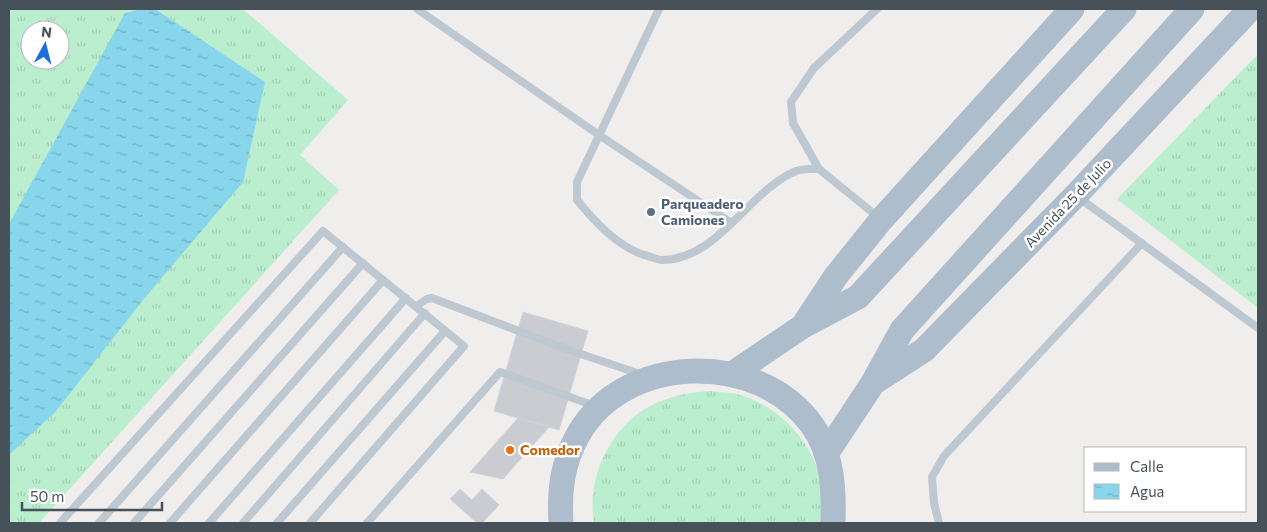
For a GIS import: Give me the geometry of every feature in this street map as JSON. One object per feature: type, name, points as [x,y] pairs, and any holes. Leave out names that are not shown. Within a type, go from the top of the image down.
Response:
[{"type":"main road","points":[[803,326],[836,276],[882,220],[1072,9]]},
{"type":"main road","points":[[732,374],[803,326],[858,297],[1124,9]]},
{"type":"main road","name":"Avenida 25 de Julio","points":[[826,454],[873,383],[902,330],[1192,9]]},
{"type":"main road","name":"Avenida 25 de Julio","points":[[873,383],[924,350],[1076,195],[1250,9]]},
{"type":"main road","points":[[561,523],[559,498],[565,465],[578,434],[600,408],[624,390],[650,378],[676,372],[703,371],[732,374],[763,384],[790,402],[812,425],[826,454],[834,488],[833,523]]},
{"type":"lane","points":[[417,9],[599,136],[730,222]]},
{"type":"lane","points":[[659,9],[577,182],[577,200],[602,228],[633,251],[661,260],[690,255],[709,243],[778,180],[798,170],[819,169]]},
{"type":"lane","points":[[877,9],[814,68],[790,102],[793,123],[819,169],[882,220]]},
{"type":"lane","points":[[1076,195],[1258,328]]},
{"type":"lane","points":[[60,523],[323,231],[464,346],[310,523]]},
{"type":"lane","points":[[939,523],[934,504],[932,477],[944,456],[1142,243]]},
{"type":"lane","points":[[99,523],[343,247]]},
{"type":"lane","points":[[134,523],[363,263]]},
{"type":"lane","points":[[170,523],[383,280]]},
{"type":"lane","points":[[209,523],[406,298]]},
{"type":"lane","points":[[416,306],[432,298],[569,350],[650,378]]},
{"type":"lane","points":[[244,523],[425,314]]},
{"type":"lane","points":[[277,523],[445,331]]},
{"type":"lane","points":[[367,523],[500,372],[600,408]]},
{"type":"green space","points":[[9,9],[243,9],[348,100],[300,155],[339,190],[39,523],[9,523]]},
{"type":"green space","points":[[1258,54],[1258,308],[1117,199]]},
{"type":"green space","points":[[709,391],[736,394],[754,400],[781,417],[793,428],[812,455],[818,470],[822,490],[821,523],[594,523],[592,506],[598,472],[604,456],[623,427],[636,415],[664,400]]},
{"type":"water","points":[[142,9],[155,9],[265,82],[243,182],[143,300],[56,411],[9,455],[9,224],[125,13]]},
{"type":"building","points":[[523,312],[588,331],[559,430],[494,411]]},
{"type":"building","name":"Comedor","points":[[518,418],[549,427],[503,479],[470,472]]},
{"type":"building","points":[[460,489],[472,500],[482,489],[499,505],[482,523],[477,523],[450,499]]},
{"type":"place","name":"Parqueadero Camiones","points":[[651,212]]},
{"type":"place","name":"Comedor","points":[[510,450]]}]
